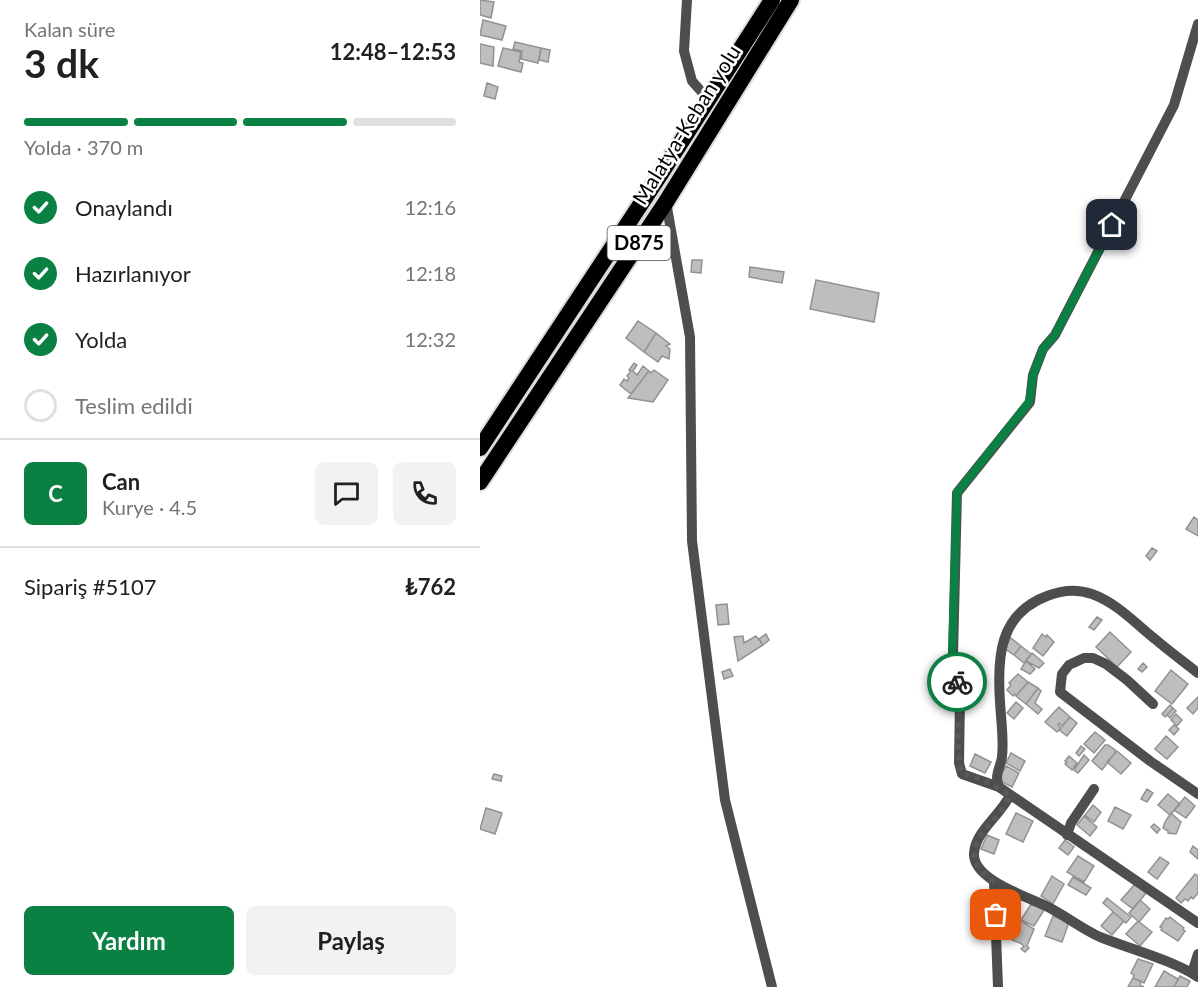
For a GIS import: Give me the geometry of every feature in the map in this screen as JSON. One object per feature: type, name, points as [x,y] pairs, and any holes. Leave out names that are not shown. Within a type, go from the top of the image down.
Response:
[{"type":"highway","name":"Malatya-Keban yolu","points":[[480,448],[772,0]]},
{"type":"highway","name":"Malatya-Keban yolu","points":[[480,482],[666,202],[791,0]]},
{"type":"street","points":[[687,0],[684,51],[692,81],[708,99]]},
{"type":"street","points":[[1198,24],[1174,105],[1055,335],[1043,349],[1033,375],[1029,402],[957,493],[952,656],[960,698],[959,763],[962,774],[999,788],[1198,923]]},
{"type":"street","points":[[666,202],[690,337],[692,541],[725,800],[772,987]]},
{"type":"street","points":[[999,788],[996,780],[1002,759],[999,674],[1002,642],[1013,620],[1022,609],[1035,601],[1065,591],[1082,591],[1093,595],[1124,613],[1198,673]]},
{"type":"street","points":[[1153,704],[1106,664],[1093,658],[1084,657],[1069,665],[1062,674],[1060,692],[1150,761],[1198,794]]},
{"type":"street","points":[[1067,835],[1071,823],[1094,789]]},
{"type":"street","points":[[1010,795],[1006,804],[976,842],[973,855],[978,866],[994,882],[1049,907],[1098,936],[1195,975],[1198,954]]},
{"type":"street","points":[[994,882],[998,987]]},
{"type":"building","points":[[480,0],[494,2],[491,18],[480,15]]},
{"type":"building","points":[[483,20],[506,26],[502,40],[480,35]]},
{"type":"building","points":[[515,42],[541,48],[538,63],[521,59],[522,51],[513,49]]},
{"type":"building","points":[[480,44],[494,47],[493,66],[480,63]]},
{"type":"building","points":[[503,48],[521,52],[519,62],[523,63],[521,72],[498,66]]},
{"type":"building","points":[[541,48],[550,50],[548,62],[539,60]]},
{"type":"building","points":[[487,83],[498,87],[495,99],[484,96]]},
{"type":"building","points":[[692,260],[702,260],[701,273],[691,272]]},
{"type":"building","points":[[750,267],[784,272],[782,283],[749,277]]},
{"type":"building","points":[[816,280],[879,293],[874,322],[810,309]]},
{"type":"building","points":[[638,321],[656,333],[644,352],[626,338]]},
{"type":"building","points":[[656,333],[670,344],[666,346],[670,349],[669,359],[662,356],[658,362],[644,352]]},
{"type":"building","points":[[634,363],[637,365],[633,371],[637,375],[643,366],[649,371],[631,394],[620,385],[624,379],[627,381],[629,378],[627,376],[631,371],[629,370]]},
{"type":"building","points":[[654,370],[668,380],[653,402],[628,398],[649,371],[651,373]]},
{"type":"building","points":[[1194,517],[1198,520],[1198,536],[1186,529]]},
{"type":"building","points":[[1152,548],[1157,551],[1150,560],[1146,556]]},
{"type":"building","points":[[727,604],[729,624],[718,625],[716,605]]},
{"type":"building","points":[[1097,617],[1102,620],[1094,630],[1089,627]]},
{"type":"building","points":[[1110,632],[1131,652],[1117,667],[1096,647]]},
{"type":"building","points":[[766,634],[769,640],[763,645],[759,639]]},
{"type":"building","points":[[1042,634],[1046,637],[1047,635],[1054,642],[1043,656],[1033,648]]},
{"type":"building","points":[[743,636],[744,643],[756,636],[763,645],[738,661],[734,637]]},
{"type":"building","points":[[1011,638],[1021,646],[1014,655],[1004,648]]},
{"type":"building","points":[[1021,646],[1031,654],[1024,663],[1014,655]]},
{"type":"building","points":[[1032,653],[1044,663],[1039,668],[1026,661]]},
{"type":"building","points":[[1026,661],[1035,669],[1030,674],[1021,669]]},
{"type":"building","points":[[1143,663],[1147,667],[1142,672],[1138,669]]},
{"type":"building","points":[[730,669],[733,676],[724,679],[722,672]]},
{"type":"building","points":[[1171,670],[1188,684],[1172,704],[1155,691]]},
{"type":"building","points":[[1018,674],[1028,682],[1016,696],[1015,694],[1013,696],[1007,690],[1011,685],[1009,683]]},
{"type":"building","points":[[1028,682],[1038,688],[1026,704],[1016,696]]},
{"type":"building","points":[[1038,688],[1041,691],[1035,703],[1042,709],[1038,714],[1026,704]]},
{"type":"building","points":[[1198,697],[1198,708],[1193,714],[1187,708]]},
{"type":"building","points":[[1016,702],[1023,708],[1014,719],[1007,713]]},
{"type":"building","points":[[1170,705],[1173,708],[1165,717],[1162,714]]},
{"type":"building","points":[[1059,707],[1070,717],[1062,726],[1059,723],[1061,728],[1057,732],[1045,722]]},
{"type":"building","points":[[1173,708],[1176,711],[1170,718],[1167,715]]},
{"type":"building","points":[[1176,714],[1182,720],[1177,726],[1171,720]]},
{"type":"building","points":[[1070,717],[1077,723],[1067,736],[1059,730]]},
{"type":"building","points":[[1174,725],[1179,729],[1174,735],[1169,730]]},
{"type":"building","points":[[1095,732],[1105,740],[1094,753],[1084,744]]},
{"type":"building","points":[[1166,736],[1178,747],[1167,759],[1155,749]]},
{"type":"building","points":[[1105,745],[1115,750],[1115,753],[1102,770],[1092,761]]},
{"type":"building","points":[[1081,746],[1085,749],[1079,756],[1076,753]]},
{"type":"building","points":[[1117,751],[1131,763],[1121,774],[1107,762]]},
{"type":"building","points":[[1011,753],[1025,761],[1020,771],[1006,763]]},
{"type":"building","points":[[975,754],[991,762],[985,773],[970,766]]},
{"type":"building","points":[[1084,755],[1089,760],[1078,773],[1074,770]]},
{"type":"building","points":[[1069,756],[1077,763],[1072,770],[1065,764]]},
{"type":"building","points":[[1006,766],[1019,773],[1012,787],[998,780]]},
{"type":"building","points":[[494,774],[502,776],[501,781],[492,779]]},
{"type":"building","points":[[1147,789],[1153,793],[1147,802],[1141,799]]},
{"type":"building","points":[[1168,794],[1180,804],[1170,815],[1158,805]]},
{"type":"building","points":[[1185,797],[1195,806],[1186,818],[1174,810]]},
{"type":"building","points":[[1093,805],[1101,812],[1094,822],[1085,815]]},
{"type":"building","points":[[1115,807],[1131,815],[1123,829],[1108,821]]},
{"type":"building","points":[[486,808],[502,813],[495,834],[480,829]]},
{"type":"building","points":[[1016,813],[1033,821],[1023,842],[1006,834]]},
{"type":"building","points":[[1171,813],[1181,822],[1176,834],[1168,833],[1163,828]]},
{"type":"building","points":[[1084,816],[1097,827],[1090,836],[1077,825]]},
{"type":"building","points":[[1154,824],[1160,829],[1157,833],[1151,827]]},
{"type":"building","points":[[987,835],[999,840],[994,854],[981,849]]},
{"type":"building","points":[[1065,840],[1074,847],[1068,855],[1059,848]]},
{"type":"building","points":[[1193,846],[1198,850],[1198,859],[1190,852]]},
{"type":"building","points":[[1078,856],[1094,866],[1084,882],[1067,872]]},
{"type":"building","points":[[1160,857],[1169,863],[1157,879],[1148,872]]},
{"type":"building","points":[[1195,874],[1198,876],[1198,893],[1193,899],[1191,897],[1188,901],[1185,899],[1181,903],[1176,898]]},
{"type":"building","points":[[1052,876],[1064,884],[1053,904],[1041,896]]},
{"type":"building","points":[[1073,877],[1091,888],[1086,895],[1068,885]]},
{"type":"building","points":[[1135,884],[1146,893],[1133,909],[1121,900]]},
{"type":"building","points":[[1107,898],[1131,917],[1126,923],[1103,903]]},
{"type":"building","points":[[1140,900],[1150,909],[1139,922],[1129,913]]},
{"type":"building","points":[[1031,904],[1044,910],[1034,926],[1021,920]]},
{"type":"building","points":[[1113,912],[1124,921],[1112,935],[1101,926]]},
{"type":"building","points":[[1053,916],[1069,922],[1062,942],[1045,936]]},
{"type":"building","points":[[1170,917],[1185,931],[1178,941],[1160,927],[1166,918]]},
{"type":"building","points":[[1021,921],[1034,929],[1027,946],[1029,948],[1025,952],[1021,949],[1024,946],[1012,940]]},
{"type":"building","points":[[1138,921],[1152,932],[1140,946],[1126,934]]},
{"type":"building","points":[[1138,959],[1153,964],[1144,983],[1133,978],[1134,975],[1131,973]]},
{"type":"building","points":[[1164,971],[1178,979],[1174,987],[1155,987]]},
{"type":"building","points":[[1180,976],[1190,981],[1187,987],[1174,987]]},
{"type":"building","points":[[1133,978],[1141,981],[1140,985],[1144,987],[1128,987]]},
{"type":"way so far","points":[[957,682],[960,698],[959,763],[962,774],[981,779],[1010,795],[1006,804],[976,842],[973,855],[978,866],[994,882],[996,915]]},
{"type":"route","points":[[957,682],[952,656],[957,493],[1029,402],[1033,375],[1043,349],[1055,335],[1112,225]]}]
